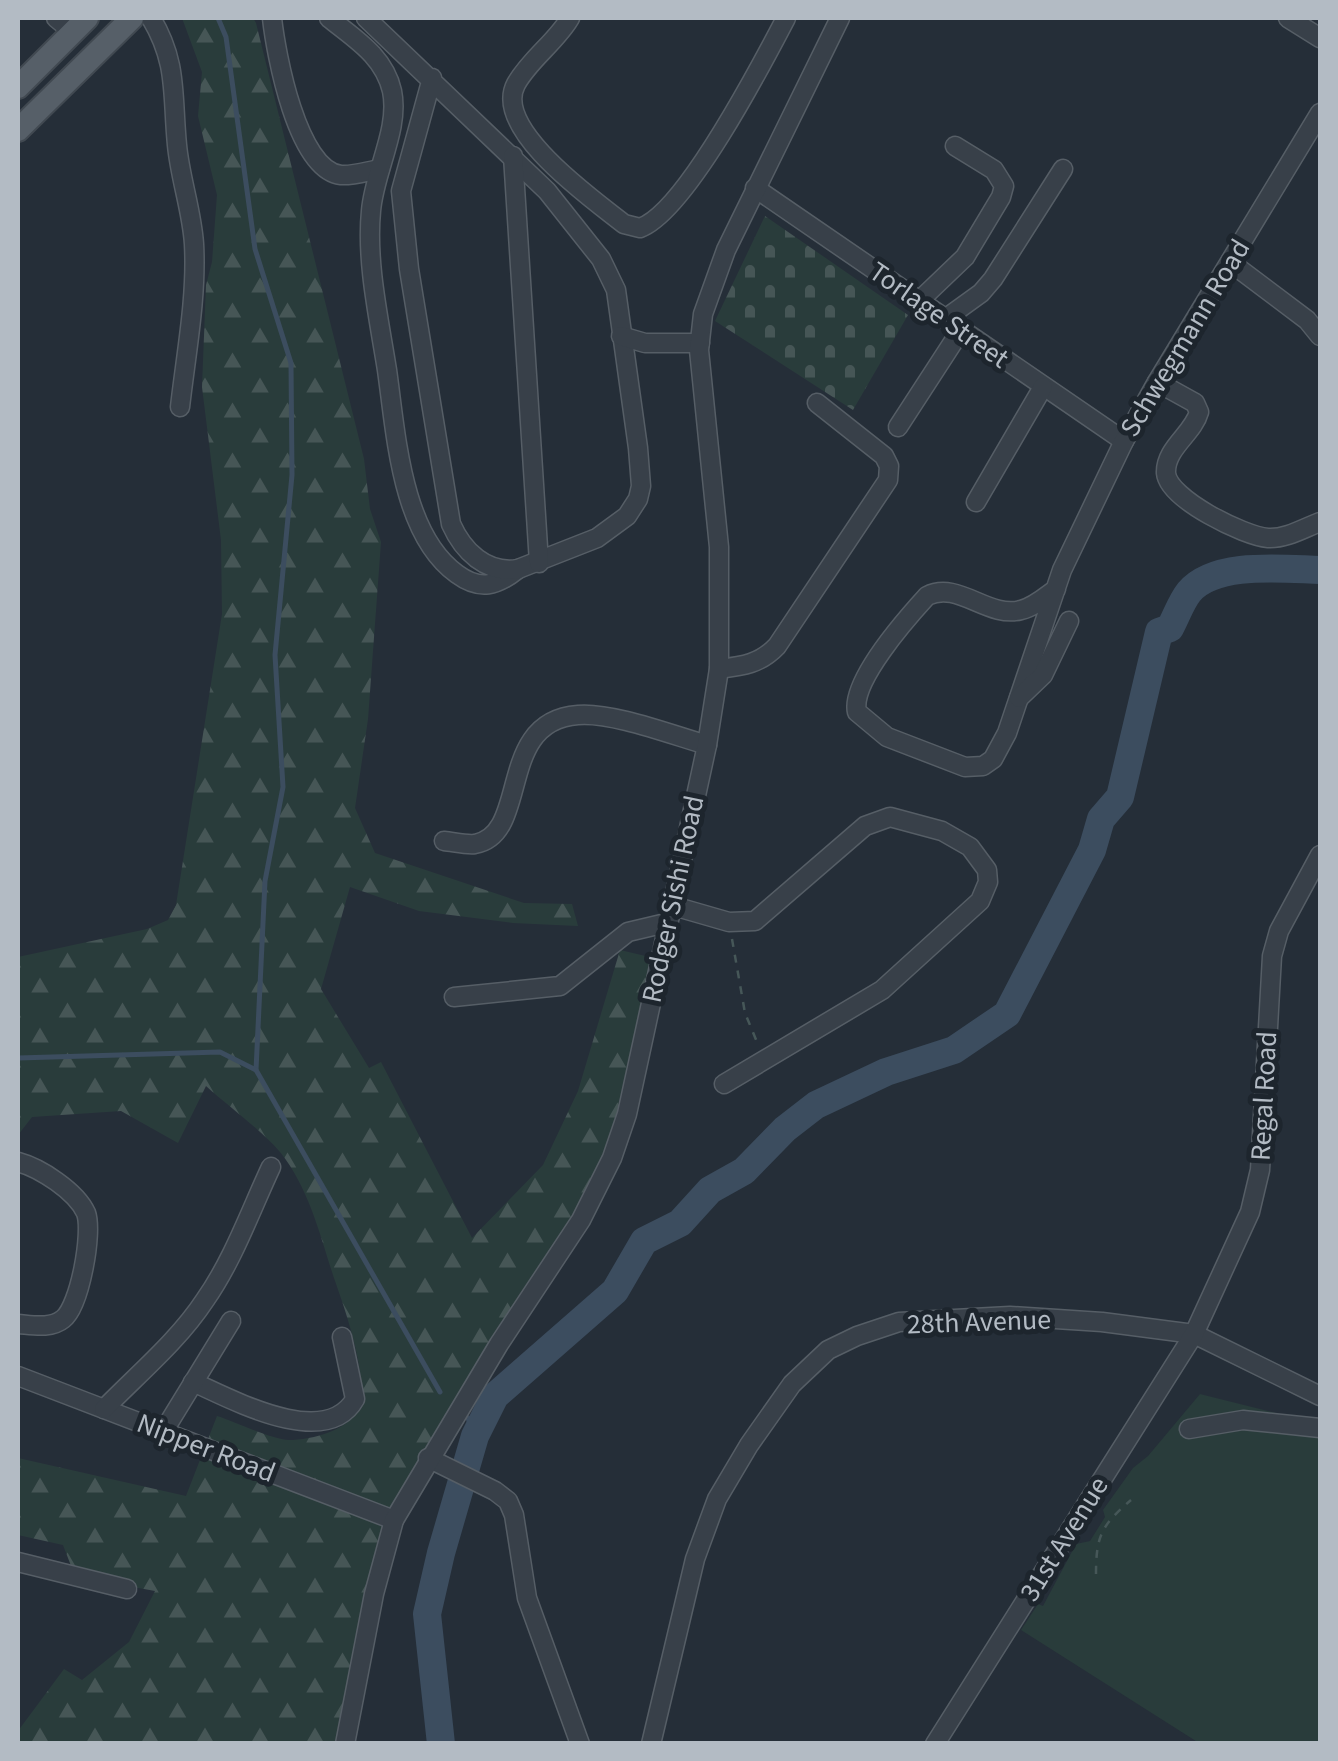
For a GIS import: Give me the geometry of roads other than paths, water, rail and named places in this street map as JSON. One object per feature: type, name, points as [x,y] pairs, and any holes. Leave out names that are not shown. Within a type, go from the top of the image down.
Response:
[{"type":"main road","points":[[18,129],[132,18]]},
{"type":"main road","points":[[18,87],[72,22]]},
{"type":"street","points":[[151,18],[166,43],[172,68],[180,172],[194,242],[180,407]]},
{"type":"street","points":[[272,18],[279,65],[308,148],[328,170],[341,175],[380,169]]},
{"type":"street","points":[[328,18],[367,48],[387,74],[393,96],[370,209],[377,307],[412,507],[420,529],[442,562],[471,584],[500,583],[518,570],[597,538],[627,516],[638,500],[638,448],[616,290],[601,259],[547,191],[366,18]]},
{"type":"street","points":[[570,18],[516,85],[512,100],[516,115],[543,155],[624,224],[640,228],[662,216],[679,194],[739,105],[786,18]]},
{"type":"street","name":"Rodger Sishi Road","points":[[346,1744],[374,1594],[394,1520],[428,1458],[581,1220],[612,1158],[637,1070],[719,669],[719,548],[700,343],[703,314],[713,281],[756,188],[840,18]]},
{"type":"street","points":[[1300,21],[1320,38]]},
{"type":"street","points":[[432,78],[402,192],[410,269],[452,524],[465,548],[477,559],[493,568],[518,570]]},
{"type":"street","name":"Schwegmann Road","points":[[1056,589],[1018,611],[1001,612],[942,591],[927,596],[866,675],[855,705],[870,725],[887,737],[965,768],[983,766],[993,760],[1002,748],[1018,699],[1056,589],[1062,570],[1124,441],[1320,113]]},
{"type":"street","points":[[919,301],[965,256],[1004,186],[994,170],[955,146]]},
{"type":"street","points":[[513,156],[539,563]]},
{"type":"street","points":[[945,319],[993,279],[1063,169]]},
{"type":"street","name":"Torlage Street","points":[[756,188],[1124,441]]},
{"type":"street","points":[[1230,262],[1307,320],[1320,336]]},
{"type":"street","points":[[898,427],[961,330]]},
{"type":"street","points":[[622,336],[645,343],[700,343]]},
{"type":"street","points":[[1157,382],[1195,403],[1199,412],[1168,459],[1166,469],[1171,488],[1182,498],[1254,536],[1273,538],[1320,522]]},
{"type":"street","points":[[976,502],[1043,387]]},
{"type":"street","points":[[719,669],[766,658],[888,480],[889,466],[884,456],[817,403]]},
{"type":"street","points":[[1018,699],[1043,675],[1069,620]]},
{"type":"street","points":[[444,842],[474,844],[488,838],[504,819],[520,758],[532,738],[566,716],[598,716],[706,744]]},
{"type":"street","points":[[454,997],[560,986],[628,932],[668,914],[743,924],[764,915],[865,826],[890,817],[942,832],[970,847],[986,870],[988,882],[980,901],[944,936],[882,990],[724,1084]]},
{"type":"street","name":"Regal Road","points":[[1194,1334],[1258,1187],[1272,956],[1279,931],[1320,855]]},
{"type":"street","points":[[18,1162],[31,1166],[69,1194],[86,1215],[88,1227],[82,1276],[69,1313],[49,1326],[18,1324]]},
{"type":"street","points":[[104,1409],[177,1336],[204,1302],[271,1168]]},
{"type":"street","name":"28th Avenue","points":[[651,1744],[695,1559],[717,1499],[792,1384],[828,1350],[900,1322],[1010,1316],[1102,1322],[1194,1334],[1320,1396]]},
{"type":"street","points":[[163,1432],[230,1321]]},
{"type":"street","name":"31st Avenue","points":[[938,1742],[1194,1334]]},
{"type":"street","points":[[193,1382],[284,1420],[306,1422],[338,1415],[350,1408],[355,1399],[342,1337]]},
{"type":"street","name":"Nipper Road","points":[[18,1376],[394,1520]]},
{"type":"street","points":[[1189,1429],[1244,1420],[1320,1428]]},
{"type":"street","points":[[428,1458],[495,1491],[508,1502],[514,1515],[527,1598],[580,1744]]},
{"type":"street","points":[[18,1562],[128,1589]]},
{"type":"waterway","points":[[218,18],[226,37],[255,249],[291,363],[292,475],[275,655],[283,787],[265,881],[256,1070]]},
{"type":"waterway","points":[[441,1744],[427,1614],[475,1436],[495,1396],[615,1291],[644,1241],[680,1223],[710,1190],[744,1171],[785,1129],[816,1105],[886,1072],[954,1050],[1007,1014],[1092,850],[1101,819],[1120,797],[1159,632],[1170,628],[1189,592],[1215,575],[1269,568],[1320,570]]},
{"type":"waterway","points":[[18,1058],[220,1052],[256,1070],[440,1392]]},
{"type":"waterway","points":[[468,1418],[475,1436]]}]
